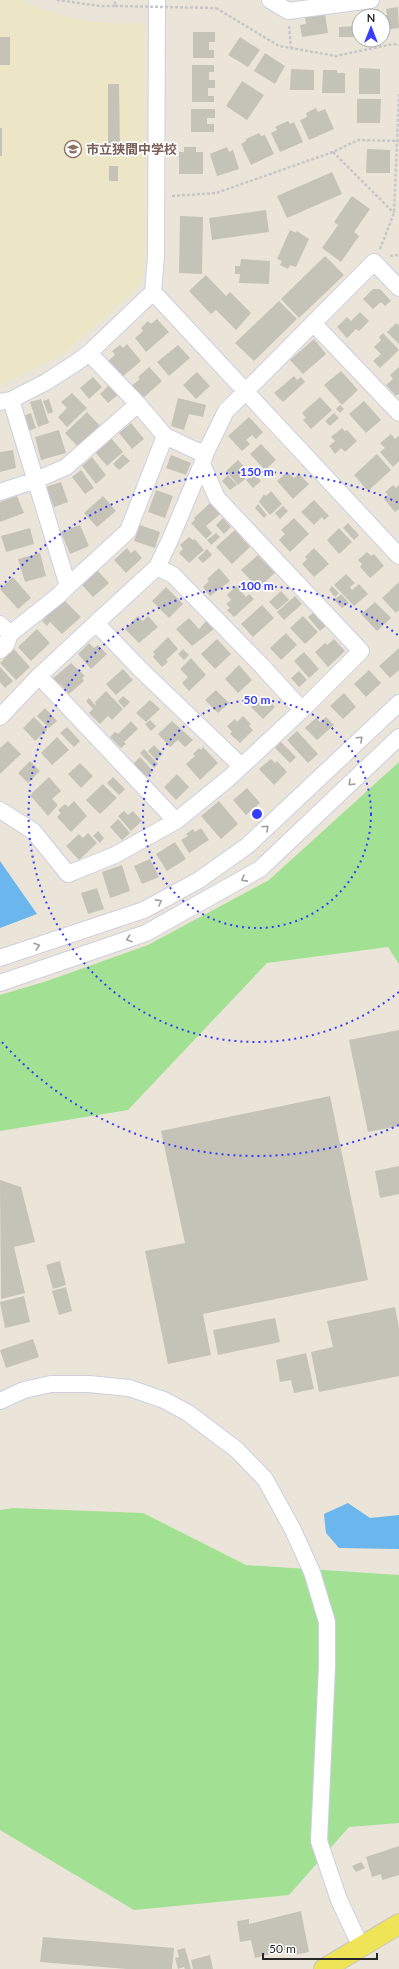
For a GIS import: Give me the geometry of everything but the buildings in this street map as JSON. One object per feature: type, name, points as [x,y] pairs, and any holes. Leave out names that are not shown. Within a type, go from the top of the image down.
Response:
[{"type":"main road","points":[[324,1969],[399,1924]]},
{"type":"street","points":[[68,586],[35,481],[5,401],[46,382],[89,353],[153,292],[156,256],[155,197],[157,0]]},
{"type":"street","points":[[270,0],[288,11],[353,1],[371,0]]},
{"type":"street","points":[[0,717],[39,676],[157,567],[226,411],[374,262],[399,288]]},
{"type":"street","points":[[153,292],[399,556]]},
{"type":"street","points":[[313,323],[399,413]]},
{"type":"street","points":[[0,810],[33,831],[68,874],[115,854],[176,821],[229,778],[302,710],[361,651],[217,498],[204,458],[197,451],[165,436],[138,404],[89,353]]},
{"type":"street","points":[[0,492],[35,481],[66,467],[138,404]]},
{"type":"street","points":[[0,650],[6,644],[5,629],[59,596],[128,530],[165,436]]},
{"type":"street","points":[[157,567],[173,575],[262,666],[302,710]]},
{"type":"street","points":[[96,622],[140,669],[235,760],[240,767]]},
{"type":"street","points":[[39,676],[176,821]]},
{"type":"street","points":[[0,958],[144,910],[198,880],[247,846],[399,703]]},
{"type":"street","points":[[0,983],[146,933],[260,870],[399,737]]},
{"type":"street","points":[[0,1400],[24,1390],[51,1384],[89,1384],[129,1388],[164,1400],[188,1413],[238,1450],[265,1479],[292,1528],[312,1572],[327,1622],[327,1666],[319,1841],[339,1900],[361,1947]]},
{"type":"path","points":[[56,0],[100,6],[216,8],[279,46],[336,56],[393,44],[399,45]]},
{"type":"path","points":[[114,0],[115,6]]},
{"type":"path","points":[[288,11],[291,48]]},
{"type":"path","points":[[374,262],[394,213],[399,94]]},
{"type":"path","points":[[155,197],[216,193],[333,152],[358,140],[398,141]]},
{"type":"path","points":[[333,152],[394,213]]},
{"type":"shaded area","name":"市立狭間中学校","points":[[0,0],[21,0],[28,5],[74,19],[116,24],[145,23],[145,274],[141,282],[131,294],[61,355],[0,385]]},
{"type":"green space","points":[[399,762],[399,964],[388,947],[267,963],[128,1110],[0,1131],[0,995],[47,981],[148,945],[269,880]]},
{"type":"green space","points":[[13,1508],[143,1513],[246,1565],[399,1575],[399,1823],[349,1827],[289,1895],[134,1910],[0,1830],[0,1510]]},
{"type":"water","points":[[0,861],[37,914],[0,928]]},
{"type":"water","points":[[348,1503],[370,1518],[399,1515],[399,1549],[339,1548],[326,1533],[324,1514]]},
{"type":"place","name":"市立狭間中学校","points":[[73,149]]}]
